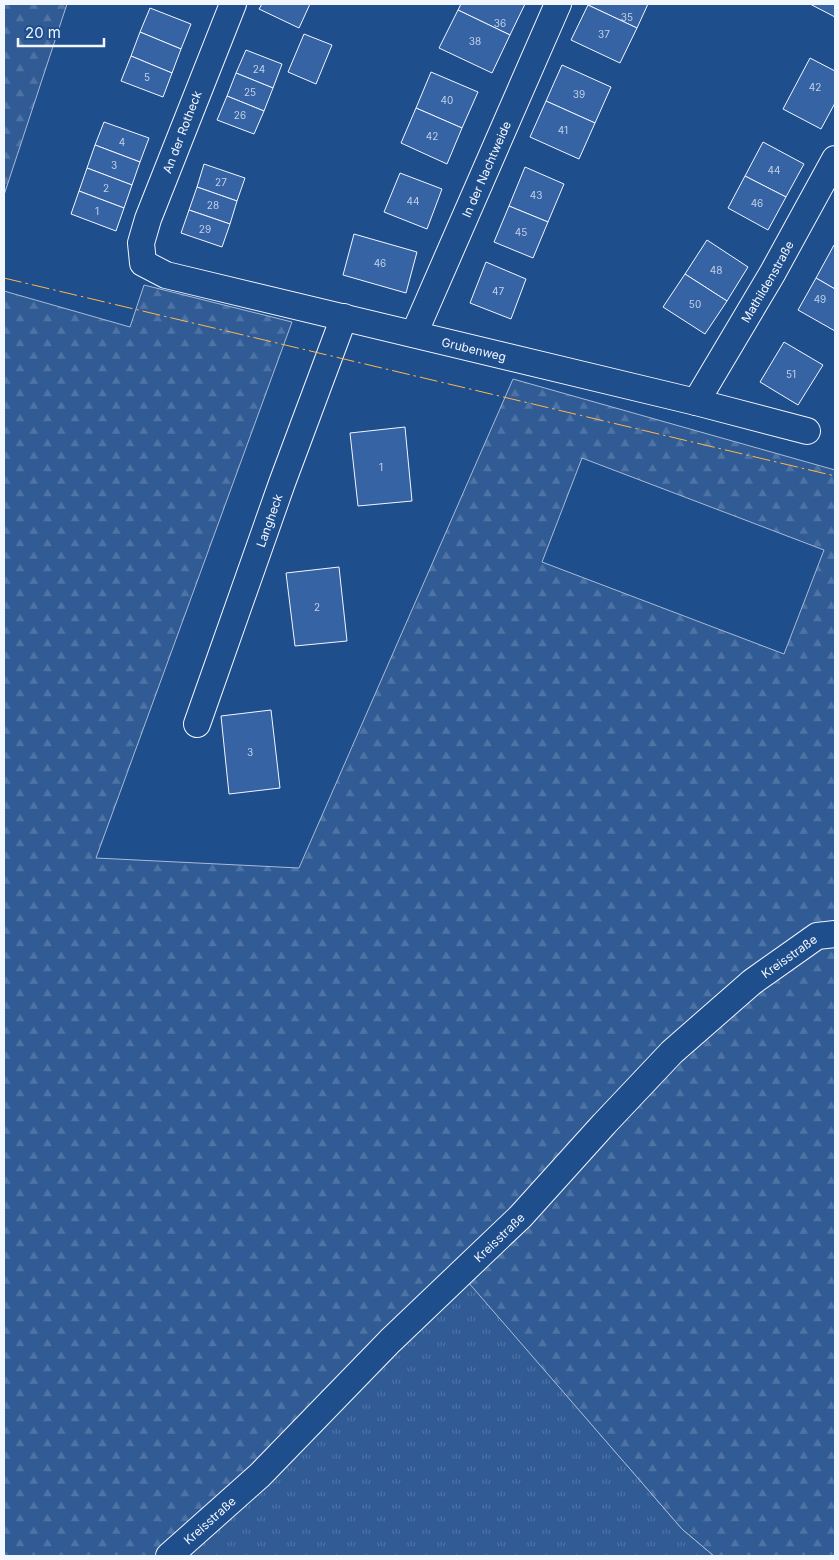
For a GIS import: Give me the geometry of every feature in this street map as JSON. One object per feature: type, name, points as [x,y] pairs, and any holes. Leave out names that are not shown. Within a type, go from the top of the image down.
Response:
[{"type":"street","name":"An der Rotheck","points":[[144,262],[141,243],[148,219],[233,4]]},
{"type":"street","name":"In der Nachtweide","points":[[414,334],[558,4]]},
{"type":"street","name":"Mathildenstraße","points":[[696,402],[772,274],[835,159]]},
{"type":"street","name":"Grubenweg","points":[[144,262],[166,275],[696,402],[806,431]]},
{"type":"street","name":"Langheck","points":[[197,724],[282,483],[344,318]]},
{"type":"street","name":"Kreisstraße","points":[[168,1556],[260,1475],[390,1341],[521,1216],[672,1052],[752,982],[817,936],[835,934]]},
{"type":"green space","points":[[4,4],[67,4],[4,195]]},
{"type":"green space","points":[[144,285],[292,322],[96,858],[299,868],[513,379],[835,470],[835,1556],[714,1556],[682,1529],[455,1267],[258,1468],[158,1556],[4,1556],[4,291],[130,327]],"holes":[[[582,458],[824,550],[784,654],[542,562]]]},
{"type":"green space","points":[[455,1266],[682,1529],[714,1556],[158,1556]]},
{"type":"building","points":[[262,4],[310,4],[299,28],[259,9]]},
{"type":"building","points":[[461,4],[525,4],[510,35],[458,10]]},
{"type":"building","points":[[589,4],[648,4],[637,28]]},
{"type":"building","points":[[810,4],[835,4],[835,17]]},
{"type":"building","points":[[588,5],[637,28],[620,63],[571,40]]},
{"type":"building","points":[[150,8],[191,24],[181,49],[140,32]]},
{"type":"building","points":[[458,10],[510,35],[492,73],[439,48]]},
{"type":"building","points":[[140,32],[181,49],[172,73],[131,56]]},
{"type":"building","points":[[304,34],[332,45],[316,84],[288,72]]},
{"type":"building","points":[[246,50],[282,64],[273,88],[236,73]]},
{"type":"building","points":[[131,56],[172,73],[163,97],[121,81]]},
{"type":"building","points":[[810,58],[835,71],[835,103],[821,129],[783,109]]},
{"type":"building","points":[[562,65],[611,87],[595,123],[546,101]]},
{"type":"building","points":[[431,72],[478,92],[462,128],[416,108]]},
{"type":"building","points":[[236,73],[273,88],[264,111],[227,96]]},
{"type":"building","points":[[227,96],[264,111],[254,134],[217,120]]},
{"type":"building","points":[[546,101],[595,123],[579,159],[530,137]]},
{"type":"building","points":[[416,108],[462,128],[447,164],[401,143]]},
{"type":"building","points":[[104,122],[149,138],[140,162],[95,145]]},
{"type":"building","points":[[763,142],[804,164],[786,197],[745,176]]},
{"type":"building","points":[[95,145],[140,162],[132,185],[87,168]]},
{"type":"building","points":[[204,164],[245,178],[237,201],[197,187]]},
{"type":"building","points":[[525,167],[564,184],[548,222],[509,206]]},
{"type":"building","points":[[87,168],[132,185],[124,208],[79,191]]},
{"type":"building","points":[[400,173],[442,189],[427,229],[384,212]]},
{"type":"building","points":[[745,176],[786,197],[768,230],[728,208]]},
{"type":"building","points":[[197,187],[237,201],[230,224],[189,210]]},
{"type":"building","points":[[79,191],[124,208],[116,231],[71,214]]},
{"type":"building","points":[[509,206],[548,222],[533,258],[494,242]]},
{"type":"building","points":[[189,210],[230,224],[222,247],[181,233]]},
{"type":"building","points":[[354,234],[417,252],[406,293],[343,275]]},
{"type":"building","points":[[707,240],[748,267],[727,301],[685,274]]},
{"type":"building","points":[[835,246],[835,289],[816,278]]},
{"type":"building","points":[[486,262],[526,279],[511,319],[470,303]]},
{"type":"building","points":[[685,274],[727,301],[705,334],[663,307]]},
{"type":"building","points":[[816,278],[835,289],[835,331],[798,310]]},
{"type":"building","points":[[784,342],[823,365],[798,405],[760,382]]},
{"type":"building","points":[[405,427],[412,501],[358,506],[350,433]]},
{"type":"building","points":[[339,567],[347,641],[295,646],[286,573]]},
{"type":"building","points":[[271,710],[280,788],[229,794],[221,716]]},
{"type":"power","points":[[4,278],[835,476]]}]
